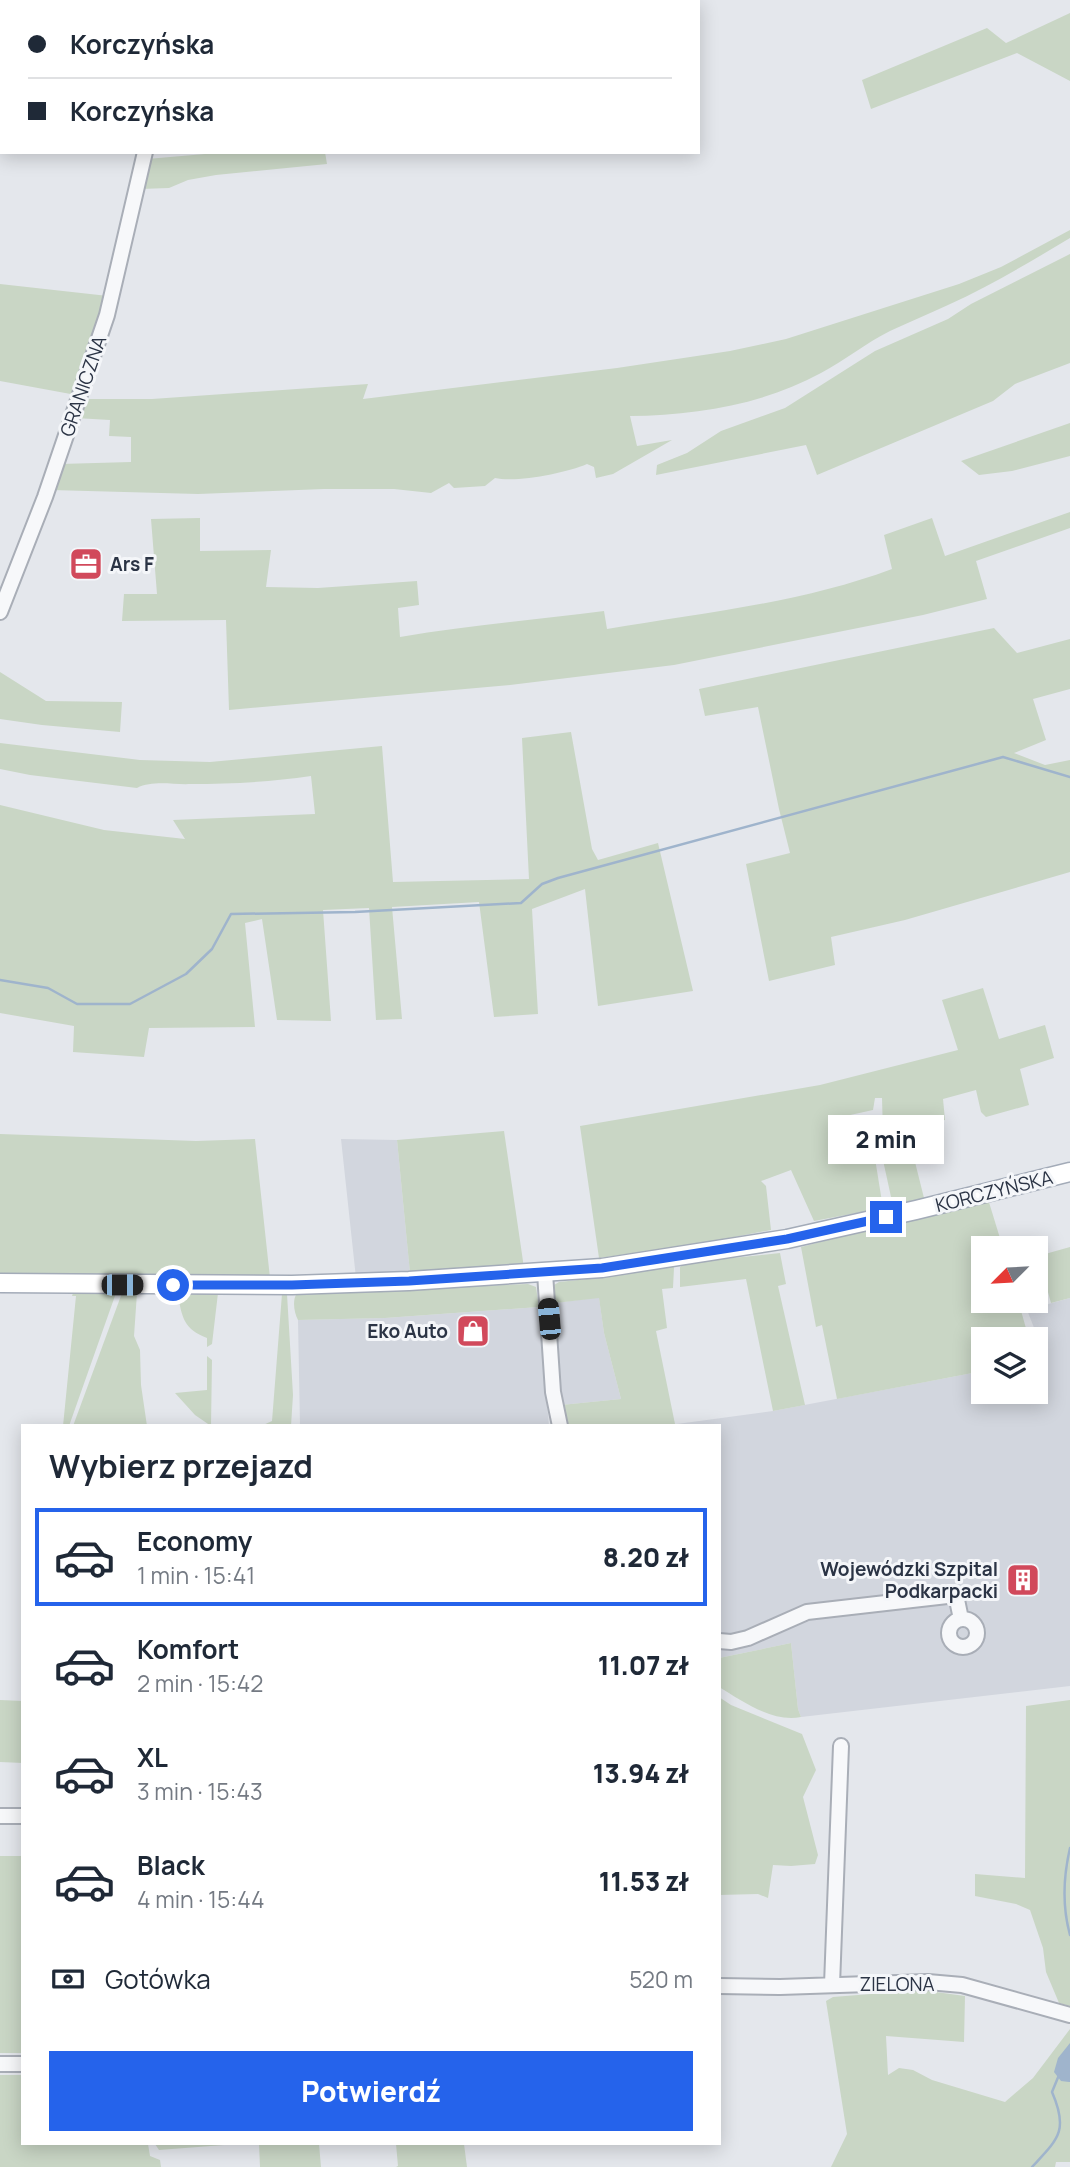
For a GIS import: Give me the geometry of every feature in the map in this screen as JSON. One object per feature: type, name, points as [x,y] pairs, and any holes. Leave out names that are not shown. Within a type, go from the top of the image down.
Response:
[{"type":"main road","name":"KORCZYŃSKA","points":[[0,1283],[292,1285],[409,1281],[602,1268],[787,1239],[1070,1172]]},
{"type":"street","name":"GRANICZNA","points":[[0,612],[30,541],[107,315],[145,154]]},
{"type":"street","points":[[545,1273],[553,1392],[560,1424]]},
{"type":"street","points":[[721,1641],[748,1638],[807,1612],[956,1595],[961,1619]]},
{"type":"street","points":[[832,1985],[841,1746]]},
{"type":"street","points":[[0,1816],[21,1816]]},
{"type":"street","name":"ZIELONA","points":[[721,1986],[780,1987],[928,1982],[962,1985],[1070,2015]]},
{"type":"street","points":[[0,2064],[21,2064]]},
{"type":"shaded area","points":[[341,1139],[397,1140],[410,1273],[356,1278]]},
{"type":"shaded area","points":[[599,1297],[604,1333],[621,1399],[561,1405],[555,1303]]},
{"type":"shaded area","points":[[1070,1298],[1070,1686],[801,1717],[791,1643],[721,1658],[721,1424],[677,1424],[773,1411],[971,1373],[971,1404],[1048,1404],[1048,1327],[1034,1327],[1028,1313],[1048,1313],[1048,1304]]},
{"type":"shaded area","points":[[539,1307],[549,1424],[300,1424],[298,1320],[385,1318]]},
{"type":"green space","points":[[1070,13],[1070,81],[1017,53],[871,109],[862,80],[987,28],[1006,43]]},
{"type":"green space","points":[[205,154],[325,154],[327,164],[216,175],[188,180],[169,188],[140,189],[147,159]]},
{"type":"green space","points":[[1070,230],[1070,238],[1010,273],[964,298],[890,331],[799,384],[728,406],[630,416],[637,446],[672,440],[613,474],[596,478],[594,467],[587,464],[541,476],[495,478],[485,486],[454,488],[449,483],[431,493],[394,489],[198,494],[51,490],[60,464],[131,462],[131,437],[109,436],[110,420],[75,418],[81,399],[152,399],[368,384],[363,399],[617,368],[730,351],[786,339],[959,284],[1001,267]]},
{"type":"green space","points":[[1070,254],[1070,363],[1015,384],[993,401],[817,475],[806,445],[656,475],[657,465],[687,453],[721,431],[785,408],[875,351],[948,319],[971,304]]},
{"type":"green space","points":[[0,284],[108,296],[76,395],[0,381]]},
{"type":"green space","points":[[1070,423],[1070,456],[1012,471],[979,475],[961,461]]},
{"type":"green space","points":[[1070,512],[1070,528],[976,561],[987,599],[923,615],[674,665],[510,685],[229,710],[226,620],[122,621],[124,594],[157,594],[151,519],[200,518],[200,551],[271,550],[266,587],[318,588],[417,581],[419,605],[398,608],[400,637],[604,611],[607,629],[751,606],[858,581],[892,569],[884,535],[932,518],[945,556]]},
{"type":"green space","points":[[994,628],[1017,653],[1070,639],[1070,689],[1033,699],[1046,740],[1014,753],[1045,765],[1070,760],[1070,872],[905,920],[831,937],[835,965],[769,981],[746,864],[790,853],[758,707],[705,716],[699,689]]},
{"type":"green space","points":[[0,672],[46,701],[122,702],[120,732],[0,719]]},
{"type":"green space","points":[[571,732],[592,849],[598,860],[658,843],[693,991],[598,1006],[585,889],[532,909],[538,1014],[494,1017],[479,902],[392,907],[402,1019],[376,1020],[369,908],[323,910],[331,1021],[277,1020],[262,919],[245,923],[255,1027],[149,1028],[144,1057],[73,1052],[74,1026],[0,1013],[0,805],[104,830],[185,839],[173,820],[315,814],[311,776],[236,783],[156,783],[137,788],[0,769],[0,743],[140,760],[210,762],[382,746],[393,882],[529,879],[522,738]]},
{"type":"green space","points":[[983,988],[999,1039],[1045,1025],[1054,1058],[1020,1069],[1029,1105],[986,1117],[981,1112],[976,1090],[943,1099],[945,1120],[883,1133],[882,1098],[875,1098],[873,1110],[832,1119],[839,1152],[873,1146],[883,1208],[814,1221],[791,1170],[761,1181],[766,1186],[771,1230],[687,1246],[599,1258],[580,1126],[820,1085],[958,1050],[942,1000]]},
{"type":"green space","points":[[504,1131],[524,1268],[410,1273],[397,1140]]},
{"type":"green space","points":[[0,1134],[196,1141],[255,1139],[270,1278],[0,1275]]},
{"type":"green space","points":[[909,1138],[924,1198],[893,1206],[881,1151],[882,1144]]},
{"type":"green space","points":[[988,1199],[999,1236],[971,1236],[971,1313],[1022,1313],[1026,1327],[971,1327],[971,1373],[837,1399],[822,1325],[816,1327],[801,1247]]},
{"type":"green space","points":[[1070,1247],[1070,1298],[1051,1303],[1048,1292],[1048,1253]]},
{"type":"green space","points":[[780,1253],[786,1284],[778,1286],[805,1405],[773,1411],[746,1279],[680,1287],[680,1267],[685,1263]]},
{"type":"green space","points":[[671,1261],[674,1268],[673,1288],[662,1289],[667,1328],[656,1331],[675,1424],[566,1424],[561,1405],[621,1399],[604,1333],[599,1298],[555,1303],[554,1285]]},
{"type":"green space","points":[[528,1284],[536,1287],[539,1307],[385,1318],[298,1320],[294,1307],[297,1293]]},
{"type":"green space","points":[[73,1293],[116,1293],[70,1424],[63,1424],[76,1296],[72,1296]]},
{"type":"green space","points":[[122,1293],[137,1293],[134,1336],[140,1350],[141,1385],[147,1424],[74,1424]]},
{"type":"green space","points":[[218,1293],[212,1344],[207,1347],[207,1338],[193,1331],[185,1322],[178,1295]]},
{"type":"green space","points":[[282,1294],[287,1294],[293,1395],[291,1424],[265,1424],[272,1421]]},
{"type":"green space","points":[[207,1356],[212,1360],[211,1424],[195,1415],[175,1393],[207,1390]]},
{"type":"green space","points":[[791,1643],[801,1717],[769,1714],[721,1688],[721,1658]]},
{"type":"green space","points":[[721,1698],[802,1734],[816,1770],[803,1797],[818,1855],[815,1864],[773,1865],[768,1898],[758,1894],[721,1895]]},
{"type":"green space","points":[[0,1700],[21,1701],[21,1763],[0,1762]]},
{"type":"green space","points":[[1070,1700],[1070,2006],[1059,2003],[1046,1972],[1043,1948],[1030,1910],[1016,1904],[975,1896],[975,1874],[1025,1878],[1026,1706]]},
{"type":"green space","points":[[0,1856],[21,1856],[21,2053],[0,2053]]},
{"type":"green space","points":[[921,1990],[965,1996],[964,2042],[886,2036],[888,2075],[899,2068],[913,2070],[932,2080],[1005,2102],[1033,2078],[1070,2029],[1070,2162],[1056,2162],[1055,2167],[831,2167],[847,2134],[826,2001],[833,1997]]},
{"type":"green space","points":[[0,2075],[21,2075],[21,2145],[148,2145],[150,2156],[160,2160],[161,2167],[0,2167]]},
{"type":"green space","points":[[156,2145],[224,2145],[159,2150]]},
{"type":"green space","points":[[259,2145],[319,2145],[321,2167],[260,2167]]},
{"type":"green space","points":[[396,2145],[464,2145],[467,2167],[396,2167]]},
{"type":"water","points":[[1070,2043],[1070,2082],[1061,2081],[1054,2072],[1058,2058]]},
{"type":"waterway","points":[[0,980],[48,988],[77,1004],[130,1004],[186,974],[212,949],[231,914],[355,912],[521,903],[542,884],[558,878],[1003,757],[1070,777]]},
{"type":"waterway","points":[[1070,1848],[1064,1892],[1070,1935]]},
{"type":"waterway","points":[[1032,2167],[1058,2134],[1060,2116],[1052,2092],[1059,2075]]},
{"type":"place","name":"Ars F","points":[[86,564]]},
{"type":"place","name":"Eko Auto","points":[[473,1331]]},
{"type":"place","name":"Wojewódzki Szpital Podkarpacki","points":[[1023,1580]]},
{"type":"route","points":[[173,1285],[409,1281],[602,1268],[787,1239],[886,1217]]}]
